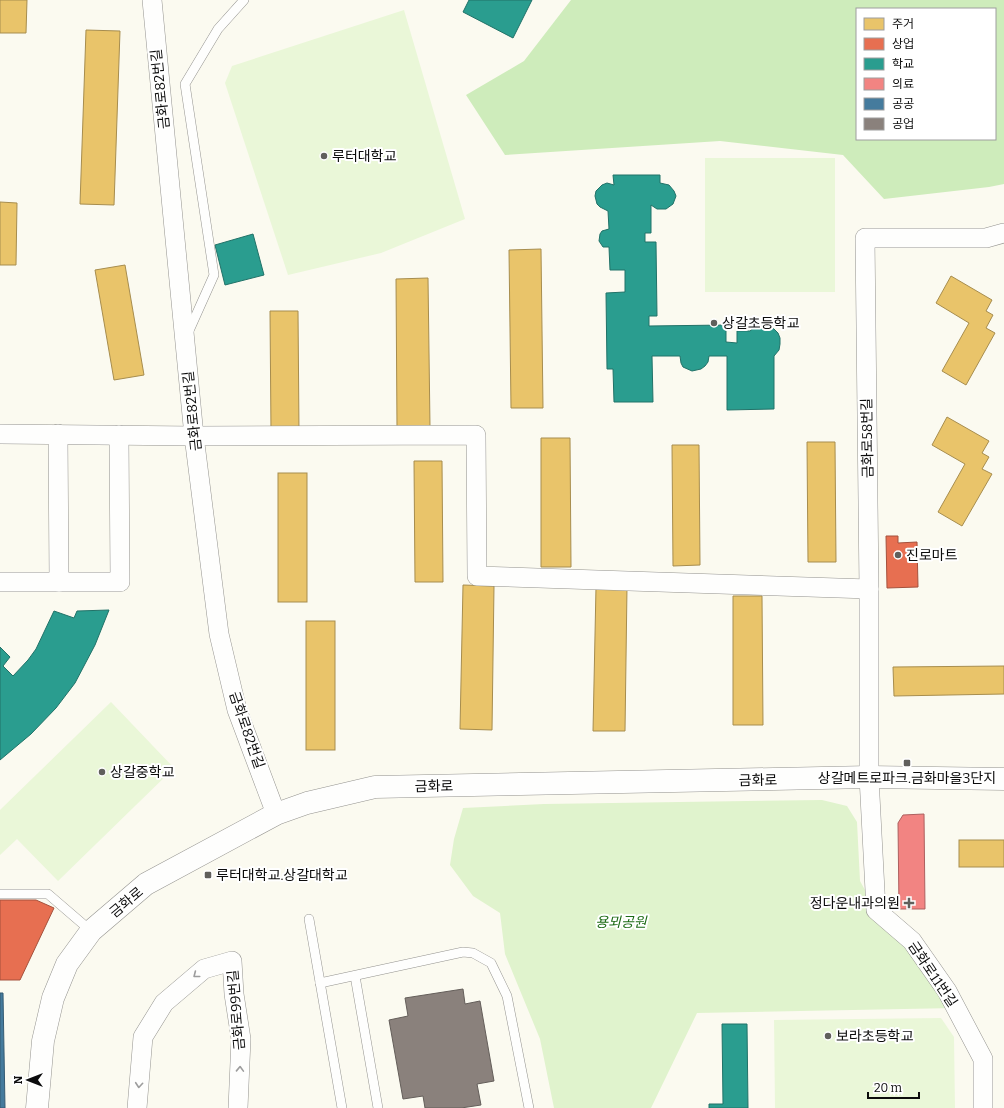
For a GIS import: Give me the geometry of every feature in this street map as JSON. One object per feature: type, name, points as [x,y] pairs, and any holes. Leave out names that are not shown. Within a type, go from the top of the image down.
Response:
[{"type":"street","name":"금화로82번길","points":[[152,0],[194,436],[219,634],[237,710],[276,814]]},
{"type":"street","name":"금화로58번길","points":[[870,777],[865,238],[986,238],[1004,233]]},
{"type":"street","points":[[0,434],[194,436],[476,435],[477,576],[869,589]]},
{"type":"street","points":[[58,434],[59,582]]},
{"type":"street","points":[[0,582],[120,582],[119,435]]},
{"type":"street","name":"금화로","points":[[37,1108],[43,1041],[53,998],[67,964],[91,931],[146,884],[276,814],[307,803],[375,787],[870,777],[1004,778]]},
{"type":"street","name":"금화로11번길","points":[[870,777],[876,910],[912,941],[947,991],[983,1059],[983,1108]]},
{"type":"street","name":"금화로99번길","points":[[137,1108],[143,1037],[164,1003],[204,969],[232,961],[234,994],[241,1039],[238,1108]]},
{"type":"lane","points":[[185,340],[214,275],[184,84],[218,29],[244,0]]},
{"type":"lane","points":[[0,894],[48,894],[91,931]]},
{"type":"lane","points":[[309,919],[342,1108]]},
{"type":"lane","points":[[320,983],[464,952],[473,953],[491,963],[507,996],[529,1108]]},
{"type":"lane","points":[[355,976],[378,1108]]},
{"type":"green space","points":[[571,0],[1004,0],[1004,184],[989,187],[884,199],[843,155],[720,141],[505,155],[466,95],[524,61]]},
{"type":"green space","points":[[404,10],[465,219],[381,253],[288,275],[225,83],[232,66]]},
{"type":"green space","points":[[705,158],[835,158],[835,292],[705,292]]},
{"type":"green space","points":[[111,702],[174,768],[58,881],[17,839],[0,855],[0,810]]},
{"type":"green space","name":"용뫼공원","points":[[822,800],[847,806],[857,822],[860,881],[876,910],[956,1008],[697,1013],[651,1108],[554,1108],[540,1039],[505,954],[500,913],[473,896],[450,865],[454,839],[463,808],[544,804]]},
{"type":"green space","points":[[941,1018],[954,1037],[955,1108],[775,1108],[774,1020]]},
{"type":"building: 주거","points":[[0,0],[27,0],[26,33],[0,33]]},
{"type":"building: 주거","points":[[86,30],[120,31],[114,205],[80,204]]},
{"type":"building: 주거","points":[[0,202],[17,203],[16,265],[0,265]]},
{"type":"building: 주거","points":[[541,249],[543,408],[511,408],[509,250]]},
{"type":"building: 주거","points":[[125,265],[144,375],[114,380],[95,270]]},
{"type":"building: 주거","points":[[951,276],[992,300],[986,311],[993,315],[986,328],[995,333],[966,385],[942,371],[969,323],[936,303]]},
{"type":"building: 주거","points":[[428,278],[430,427],[397,428],[396,279]]},
{"type":"building: 주거","points":[[270,311],[298,311],[299,432],[271,432]]},
{"type":"building: 주거","points":[[947,417],[989,441],[982,453],[989,457],[982,469],[992,474],[962,526],[938,512],[965,464],[932,445]]},
{"type":"building: 주거","points":[[541,438],[570,438],[571,567],[541,567]]},
{"type":"building: 주거","points":[[807,442],[835,442],[836,562],[808,562]]},
{"type":"building: 주거","points":[[672,445],[699,445],[700,565],[673,566]]},
{"type":"building: 주거","points":[[414,461],[442,461],[443,582],[415,582]]},
{"type":"building: 주거","points":[[278,473],[307,473],[307,602],[278,602]]},
{"type":"building: 주거","points":[[463,585],[494,586],[492,730],[460,729]]},
{"type":"building: 주거","points":[[596,587],[627,587],[625,731],[593,731]]},
{"type":"building: 주거","points":[[733,596],[762,596],[763,725],[733,725]]},
{"type":"building: 주거","points":[[306,621],[335,621],[335,750],[306,750]]},
{"type":"building: 주거","points":[[1004,666],[1004,694],[894,696],[893,667]]},
{"type":"building: 주거","points":[[959,840],[1004,840],[1004,867],[959,867]]},
{"type":"building: 상업","points":[[886,536],[898,536],[898,543],[917,542],[918,587],[887,588]]},
{"type":"building: 상업","points":[[0,900],[36,900],[54,908],[20,980],[0,980]]},
{"type":"building: 학교","points":[[469,0],[532,0],[513,38],[463,12]]},
{"type":"building: 학교","points":[[613,175],[660,175],[660,183],[669,185],[676,196],[673,204],[666,209],[657,209],[651,205],[651,233],[645,233],[645,242],[656,242],[657,316],[649,316],[649,326],[726,325],[726,342],[737,343],[737,331],[750,331],[757,325],[763,325],[774,329],[780,338],[780,344],[779,350],[774,356],[774,409],[727,410],[727,356],[709,356],[708,362],[705,366],[701,369],[692,371],[683,367],[680,356],[652,356],[653,402],[614,402],[613,369],[607,369],[606,293],[625,292],[625,270],[610,270],[609,247],[603,247],[599,241],[602,231],[609,229],[608,211],[597,204],[595,196],[596,191],[602,185],[607,183],[614,185]]},
{"type":"building: 학교","points":[[253,234],[264,275],[225,285],[215,245]]},
{"type":"building: 학교","points":[[109,610],[95,645],[75,683],[56,708],[31,734],[0,760],[0,647],[10,657],[3,666],[13,676],[36,649],[54,611],[74,618],[77,611]]},
{"type":"building: 학교","points":[[722,1024],[747,1024],[748,1108],[709,1108],[709,1104],[723,1104]]},
{"type":"building: 의료","points":[[924,814],[925,909],[899,909],[898,823],[903,815]]},
{"type":"building: 공공","points":[[0,993],[3,993],[5,1108],[0,1108]]},
{"type":"building: 공업","points":[[463,989],[465,1004],[480,1001],[494,1081],[477,1084],[481,1105],[461,1108],[425,1108],[423,1096],[403,1099],[389,1020],[408,1016],[405,998]]},
{"type":"place","name":"루터대학교","points":[[324,156]]},
{"type":"place","name":"상갈초등학교","points":[[714,323]]},
{"type":"place","name":"진로마트","points":[[898,555]]},
{"type":"place","name":"상갈메트로파크.금화마을3단지","points":[[907,763]]},
{"type":"place","name":"상갈중학교","points":[[102,772]]},
{"type":"place","name":"루터대학교.상갈대학교","points":[[208,875]]},
{"type":"place","name":"정다운내과의원","points":[[909,903]]},
{"type":"place","name":"보라초등학교","points":[[828,1036]]}]
